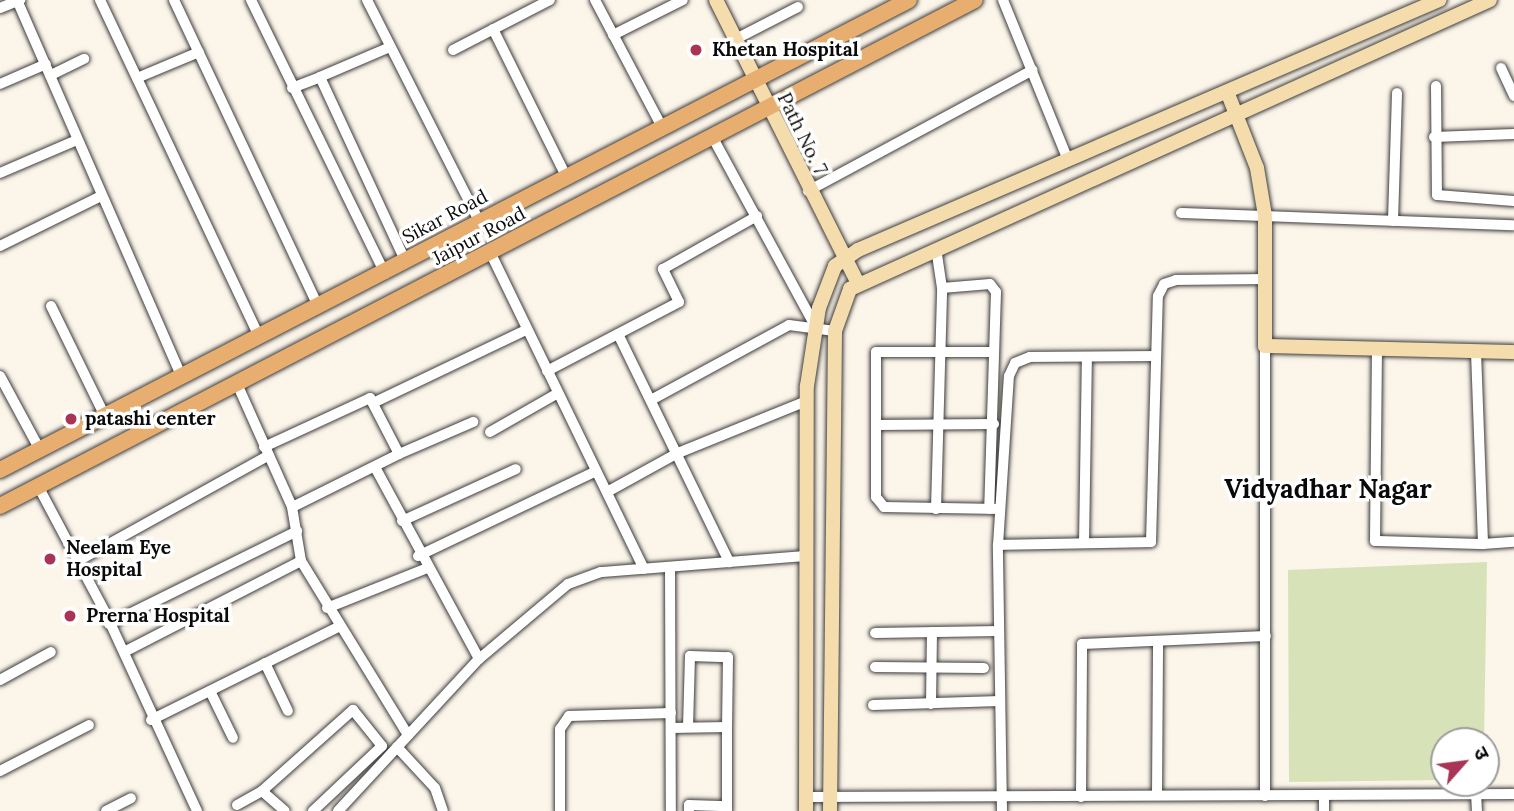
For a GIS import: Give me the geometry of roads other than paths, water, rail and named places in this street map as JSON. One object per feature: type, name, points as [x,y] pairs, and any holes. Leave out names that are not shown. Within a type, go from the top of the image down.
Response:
[{"type":"main road","name":"Sikar Road","points":[[0,470],[385,274],[661,125],[909,0]]},
{"type":"main road","name":"Jaipur Road","points":[[0,506],[769,110],[975,0]]},
{"type":"street","points":[[0,8],[19,0],[100,198],[182,378]]},
{"type":"street","points":[[100,0],[260,338]]},
{"type":"street","points":[[174,0],[319,308]]},
{"type":"street","points":[[367,0],[480,223]]},
{"type":"street","points":[[453,50],[550,0]]},
{"type":"street","points":[[595,0],[661,125]]},
{"type":"street","points":[[613,35],[683,0]]},
{"type":"street","name":"Path No. 7","points":[[716,0],[808,191],[858,283]]},
{"type":"street","points":[[1003,0],[1068,160]]},
{"type":"street","points":[[1430,794],[1003,796],[806,804],[807,401],[816,326],[826,278],[844,259],[1439,0]]},
{"type":"street","points":[[830,803],[835,331],[842,299],[858,283],[1490,0]]},
{"type":"street","points":[[255,2],[292,88],[385,274]]},
{"type":"street","points":[[734,40],[798,7]]},
{"type":"street","points":[[493,29],[566,176]]},
{"type":"street","points":[[292,88],[390,47]]},
{"type":"street","points":[[137,79],[200,52]]},
{"type":"street","points":[[51,75],[84,59]]},
{"type":"street","points":[[0,84],[46,64]]},
{"type":"street","points":[[1501,68],[1514,96]]},
{"type":"street","points":[[808,191],[1033,70]]},
{"type":"street","points":[[320,77],[406,262]]},
{"type":"street","points":[[1436,86],[1434,137],[1437,195],[1514,201]]},
{"type":"street","points":[[1393,221],[1398,93]]},
{"type":"street","points":[[1228,94],[1257,167],[1265,216],[1265,796]]},
{"type":"street","points":[[1434,137],[1514,134]]},
{"type":"street","points":[[713,138],[816,326]]},
{"type":"street","points":[[0,173],[76,140]]},
{"type":"street","points":[[0,246],[100,198]]},
{"type":"street","points":[[1181,213],[1393,221],[1513,221]]},
{"type":"street","points":[[547,371],[679,302],[663,269],[757,216]]},
{"type":"street","points":[[936,248],[942,288],[936,509]]},
{"type":"street","points":[[491,254],[644,569]]},
{"type":"street","points":[[998,545],[1146,545],[1155,536],[1153,356],[1164,284],[1263,279]]},
{"type":"street","points":[[942,288],[994,286],[995,509],[998,545],[1002,811]]},
{"type":"street","points":[[51,306],[105,416]]},
{"type":"street","points":[[651,400],[789,325],[816,326],[835,331]]},
{"type":"street","points":[[373,403],[526,330]]},
{"type":"street","points":[[618,334],[729,562]]},
{"type":"street","points":[[1265,346],[1514,352]]},
{"type":"street","points":[[1377,349],[1375,541],[1483,544],[1514,542]]},
{"type":"street","points":[[995,352],[876,352],[879,503],[936,509],[995,509]]},
{"type":"street","points":[[1476,352],[1483,544]]},
{"type":"street","points":[[995,509],[1015,363],[1030,357],[1153,356]]},
{"type":"street","points":[[1084,543],[1087,358]]},
{"type":"street","points":[[0,376],[40,450]]},
{"type":"street","points":[[237,386],[292,508],[300,561],[338,627],[408,735]]},
{"type":"street","points":[[490,432],[558,393]]},
{"type":"street","points":[[78,561],[266,451],[370,398],[399,454]]},
{"type":"street","points":[[607,492],[678,453],[807,401]]},
{"type":"street","points":[[292,508],[376,469],[399,454],[473,422]]},
{"type":"street","points":[[878,425],[994,424]]},
{"type":"street","points":[[376,469],[425,569],[479,659]]},
{"type":"street","points":[[402,521],[516,469]]},
{"type":"street","points":[[418,556],[596,471]]},
{"type":"street","points":[[38,486],[124,652],[151,720],[197,811]]},
{"type":"street","points":[[109,624],[297,531]]},
{"type":"street","points":[[338,811],[479,659],[568,584],[601,572],[806,556]]},
{"type":"street","points":[[124,652],[300,561]]},
{"type":"street","points":[[670,567],[671,811]]},
{"type":"street","points":[[327,608],[425,569]]},
{"type":"street","points":[[151,720],[338,627]]},
{"type":"street","points":[[875,633],[999,631]]},
{"type":"street","points":[[931,704],[932,632]]},
{"type":"street","points":[[1081,797],[1082,644],[1265,636]]},
{"type":"street","points":[[1157,795],[1158,642]]},
{"type":"street","points":[[0,680],[51,652]]},
{"type":"street","points":[[688,727],[690,656],[728,657],[727,808],[689,805],[689,811]]},
{"type":"street","points":[[265,663],[288,711]]},
{"type":"street","points":[[875,667],[984,668]]},
{"type":"street","points":[[210,691],[233,738]]},
{"type":"street","points":[[873,705],[1000,701]]},
{"type":"street","points":[[237,805],[262,791],[353,710],[382,746],[313,811]]},
{"type":"street","points":[[560,811],[560,729],[569,716],[671,713]]},
{"type":"street","points":[[0,771],[89,725]]},
{"type":"street","points":[[671,728],[727,727]]},
{"type":"street","points":[[397,747],[435,788],[443,811]]},
{"type":"street","points":[[262,791],[285,811]]},
{"type":"street","points":[[1324,796],[1324,811]]},
{"type":"street","points":[[106,811],[131,798]]},
{"type":"street","points":[[916,798],[916,811]]},
{"type":"place","name":"Khetan Hospital","points":[[696,50]]},
{"type":"place","name":"patashi center","points":[[71,419]]},
{"type":"place","name":"Neelam Eye Hospital","points":[[50,559]]},
{"type":"place","name":"Prerna Hospital","points":[[70,616]]},
{"type":"district","name":"Vidyadhar Nagar","points":[[1328,489]]}]
